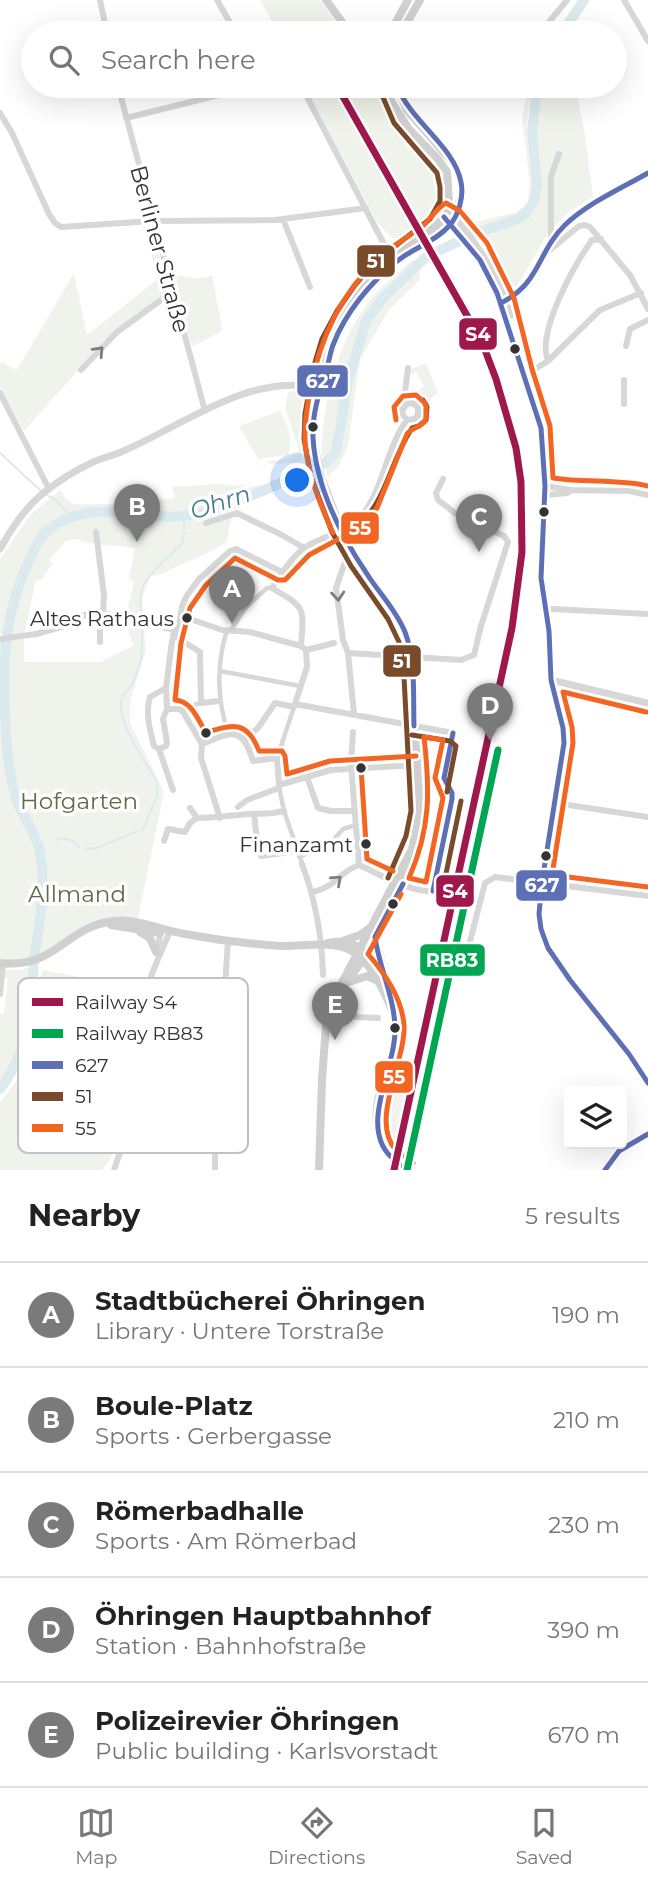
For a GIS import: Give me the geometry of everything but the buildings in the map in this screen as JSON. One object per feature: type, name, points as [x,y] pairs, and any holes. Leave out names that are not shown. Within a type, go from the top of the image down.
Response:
[{"type":"main road","points":[[326,0],[341,21]]},
{"type":"main road","points":[[397,21],[408,0]]},
{"type":"main road","points":[[408,21],[420,0]]},
{"type":"main road","points":[[319,1170],[327,1011],[375,937],[400,883],[415,837],[420,808],[411,657],[404,630],[367,575],[341,529],[321,477],[313,430],[320,374],[329,344],[351,304],[393,256],[449,217],[447,172],[408,128],[391,98]]},
{"type":"main road","points":[[319,387],[334,345],[358,302],[391,266],[449,217],[462,194],[459,173],[447,154],[407,110],[402,98]]},
{"type":"main road","points":[[309,386],[317,399]]},
{"type":"main road","points":[[362,954],[373,926],[400,883]]},
{"type":"main road","points":[[1,963],[39,960],[97,925],[124,920],[165,931]]},
{"type":"main road","points":[[97,925],[283,946],[349,949],[362,954],[394,1016]]},
{"type":"main road","points":[[322,946],[360,935],[373,926]]},
{"type":"main road","points":[[128,928],[146,935],[156,951]]},
{"type":"main road","points":[[375,937],[391,1000],[396,1037],[376,1110],[377,1130],[394,1161],[408,1170]]},
{"type":"main road","points":[[338,941],[349,942],[382,975],[391,1000]]},
{"type":"main road","points":[[343,986],[367,976],[377,981]]},
{"type":"street","points":[[100,0],[104,21]]},
{"type":"street","points":[[217,0],[229,21]]},
{"type":"street","points":[[550,21],[567,0]]},
{"type":"street","points":[[624,0],[648,41]]},
{"type":"street","name":"Berliner Straße","points":[[121,98],[205,411]]},
{"type":"street","points":[[126,118],[208,98]]},
{"type":"street","points":[[308,98],[386,248],[393,256]]},
{"type":"street","points":[[0,113],[55,223],[61,228],[153,221],[283,219],[366,208]]},
{"type":"street","points":[[551,240],[551,176],[559,154]]},
{"type":"street","points":[[504,302],[520,293],[533,278],[551,240],[564,226],[583,211],[648,173]]},
{"type":"street","points":[[449,217],[480,248],[504,302],[541,428],[545,486],[541,557],[551,680],[564,735],[542,882],[541,929],[548,948],[648,1083]]},
{"type":"street","points":[[283,219],[310,287]]},
{"type":"street","points":[[543,255],[579,226],[590,227],[630,275],[648,309]]},
{"type":"street","points":[[461,230],[504,302]]},
{"type":"street","points":[[548,361],[545,346],[568,276],[592,240],[601,239]]},
{"type":"street","points":[[81,370],[117,332],[172,292]]},
{"type":"street","points":[[524,373],[548,361],[600,310],[641,293]]},
{"type":"street","points":[[626,346],[630,329],[648,320]]},
{"type":"street","points":[[408,368],[405,393],[410,403],[418,408],[419,413],[414,419],[407,419],[403,415],[402,410],[410,403]]},
{"type":"street","points":[[309,386],[320,374]]},
{"type":"street","points":[[624,380],[624,404]]},
{"type":"street","points":[[0,549],[16,522],[45,492],[94,461],[122,452],[250,392],[285,384],[319,387]]},
{"type":"street","points":[[0,393],[45,492]]},
{"type":"street","points":[[272,588],[282,572],[304,548],[355,521],[369,505],[399,430],[407,419]]},
{"type":"street","points":[[348,653],[461,660],[474,655],[508,547],[505,536],[455,513],[438,500],[436,493],[443,480]]},
{"type":"street","points":[[545,486],[570,490],[619,490],[648,495]]},
{"type":"street","points":[[545,495],[568,493],[570,490]]},
{"type":"street","points":[[206,523],[237,513],[304,548]]},
{"type":"street","points":[[96,533],[104,595],[103,613],[100,615],[100,642]]},
{"type":"street","points":[[347,540],[346,559],[336,588],[343,640],[348,653],[354,714]]},
{"type":"street","points":[[159,749],[167,742],[163,719],[167,709],[166,688],[174,633],[186,597],[199,579],[230,551],[236,549],[282,572]]},
{"type":"street","points":[[228,733],[219,701],[219,671],[229,630],[246,607],[267,588],[272,588],[296,602],[302,611],[303,648],[307,667],[277,758],[284,811],[313,892],[322,946],[323,975]]},
{"type":"street","points":[[546,611],[553,609],[648,614]]},
{"type":"street","points":[[0,639],[61,627],[75,623],[84,615],[113,614],[143,623],[174,633],[200,652],[201,703]]},
{"type":"street","points":[[180,619],[250,632],[303,648],[334,643]]},
{"type":"street","points":[[219,671],[301,687]]},
{"type":"street","points":[[551,680],[648,703]]},
{"type":"street","points":[[166,688],[153,694],[148,705],[154,746],[159,749],[173,790]]},
{"type":"street","points":[[167,709],[219,701]]},
{"type":"street","points":[[245,739],[258,728],[273,705],[278,702],[453,733],[444,778],[452,793],[452,799],[433,891],[400,883],[359,864],[350,867],[329,887],[313,892]]},
{"type":"street","points":[[179,709],[188,718],[202,744],[201,758],[220,818]]},
{"type":"street","points":[[353,732],[352,768],[359,864]]},
{"type":"street","points":[[202,744],[228,733],[245,739]]},
{"type":"street","points":[[245,739],[253,761],[277,758]]},
{"type":"street","points":[[238,807],[247,800],[279,786],[331,770],[417,765]]},
{"type":"street","points":[[307,777],[318,808],[354,811]]},
{"type":"street","points":[[555,803],[648,817]]},
{"type":"street","points":[[190,808],[197,818]]},
{"type":"street","points":[[164,841],[168,829],[185,832],[190,822],[197,818],[267,815],[284,811]]},
{"type":"street","points":[[254,814],[261,856],[300,859],[330,844],[343,829],[356,825]]},
{"type":"street","points":[[467,953],[483,890],[489,880],[495,877],[648,896]]},
{"type":"street","points":[[157,962],[156,951],[165,931]]},
{"type":"street","points":[[151,978],[165,931]]},
{"type":"street","points":[[226,978],[228,940]]},
{"type":"street","points":[[0,994],[1,963]]},
{"type":"street","points":[[327,1011],[378,1018]]},
{"type":"street","points":[[605,1170],[619,1152],[648,1134]]},
{"type":"street","points":[[114,1170],[121,1153]]},
{"type":"green space","points":[[260,0],[320,0],[335,21],[271,21]]},
{"type":"green space","points":[[311,98],[379,98],[388,115],[440,176],[444,189],[441,204],[430,221],[409,242],[392,238],[377,222]]},
{"type":"green space","points":[[526,98],[530,98],[527,128],[534,187],[530,206],[521,215],[475,232],[468,224],[516,212],[528,203],[530,183],[522,118]]},
{"type":"green space","points":[[540,98],[578,98],[593,197],[570,211],[548,233],[517,286],[510,289],[500,276],[487,248],[477,236],[531,216],[539,201],[534,125]]},
{"type":"green space","points":[[143,227],[152,231],[169,291],[98,348],[24,431],[0,387],[0,365],[2,362],[17,370],[74,273],[87,335],[158,279]]},
{"type":"green space","points":[[413,260],[419,266],[420,280],[389,310],[360,359],[348,446],[338,467],[328,477],[322,453],[323,428],[329,390],[348,335],[367,304]]},
{"type":"green space","points":[[212,275],[222,328],[192,347],[172,276],[199,278]]},
{"type":"green space","points":[[426,363],[438,393],[428,401],[416,405],[408,395],[414,388],[417,391],[424,386],[416,372],[410,375],[408,368]]},
{"type":"green space","points":[[296,391],[306,398],[305,431],[311,462],[271,464],[265,461],[288,458],[299,450],[285,408],[288,392]]},
{"type":"green space","points":[[280,411],[290,438],[288,455],[258,459],[239,426]]},
{"type":"green space","name":"Hofgarten","points":[[244,484],[246,488],[267,484],[268,490],[237,507],[231,520],[227,542],[165,573],[151,576],[141,600],[146,651],[130,701],[130,723],[164,792],[137,922],[109,921],[51,952],[0,966],[0,640],[20,635],[0,634],[0,559],[30,515],[60,490],[67,500],[74,504],[120,504],[175,498],[172,487]],"holes":[[[66,541],[135,548],[129,578],[134,582],[125,620],[133,646],[100,662],[24,662],[24,635],[36,580],[41,580],[53,563],[49,560]]]},
{"type":"green space","points":[[32,967],[31,978],[18,978],[18,1052],[0,1085],[0,1014],[4,1014],[8,978],[4,977],[6,970]]},
{"type":"green space","points":[[43,970],[84,978],[40,978]]},
{"type":"green space","points":[[403,1062],[414,1063],[396,1149],[386,1130],[384,1109],[394,1067]]},
{"type":"green space","points":[[18,1076],[18,1153],[114,1153],[102,1170],[0,1170],[0,1103]]},
{"type":"waterway","name":"Ohrn","points":[[570,21],[584,0]]},
{"type":"waterway","name":"Ohrn","points":[[33,978],[42,900],[41,860],[34,834],[17,802],[11,776],[4,696],[10,618],[21,580],[37,544],[48,530],[66,519],[84,513],[121,512],[159,516],[197,514],[246,498],[325,463],[336,452],[348,381],[366,321],[382,299],[426,257],[476,233],[515,220],[526,214],[534,201],[537,185],[532,132],[536,98]]},
{"type":"waterway","points":[[0,453],[42,492]]},
{"type":"waterway","points":[[47,495],[56,500],[72,517]]},
{"type":"waterway","points":[[184,516],[184,529]]},
{"type":"waterway","points":[[178,547],[182,544],[184,533]]},
{"type":"waterway","points":[[141,608],[141,595],[146,581],[176,548]]},
{"type":"waterway","points":[[142,610],[142,619]]},
{"type":"waterway","points":[[132,685],[141,660],[143,625]]},
{"type":"waterway","points":[[131,686],[121,703],[122,714],[131,738],[156,780]]},
{"type":"waterway","points":[[157,783],[157,796]]},
{"type":"waterway","points":[[143,830],[156,798]]},
{"type":"waterway","points":[[85,848],[94,849],[138,831]]},
{"type":"waterway","points":[[57,840],[61,838],[73,841],[79,847]]},
{"type":"waterway","name":"Ohrn","points":[[0,1089],[18,1058]]},
{"type":"rail line","name":"S4","points":[[344,98],[482,342],[516,448],[521,482],[522,552],[512,628],[394,1170]]},
{"type":"rail line","name":"RB83","points":[[407,1170],[498,750]]},
{"type":"transit line","name":"51","points":[[383,98],[394,123],[437,173],[440,201],[430,219],[376,261],[337,311],[322,339],[313,369],[305,414],[304,439],[311,477],[332,532],[351,566],[388,619],[399,642],[404,677],[411,811],[406,836],[388,878]]},
{"type":"transit line","name":"627","points":[[403,98],[457,169],[462,187],[460,205],[453,222],[443,232],[396,262],[377,279],[351,310],[332,348],[316,404],[313,438],[319,474],[331,509],[357,559],[392,609],[409,643],[414,690],[414,726]]},
{"type":"transit line","name":"627","points":[[501,303],[524,286],[556,235],[574,217],[648,173]]},
{"type":"transit line","name":"55","points":[[333,533],[313,483],[305,444],[307,407],[319,354],[333,318],[353,286],[385,253],[423,226],[446,203],[460,211],[487,243],[514,298],[550,426],[553,478],[648,486]]},
{"type":"transit line","name":"627","points":[[444,217],[480,260],[497,293],[541,428],[545,486],[541,578],[549,631],[551,680],[564,743],[542,882],[539,914],[541,929],[548,948],[570,980],[629,1054],[648,1083]]},
{"type":"transit line","name":"55","points":[[396,420],[394,407],[403,396],[416,395],[426,404],[426,420],[407,434],[377,508],[363,526],[309,555],[285,580],[278,580],[235,558],[206,585],[190,608],[181,643],[175,700],[190,707],[206,733],[224,727],[238,727],[250,734],[259,751],[282,751],[287,774],[330,761],[416,756]]},
{"type":"transit line","name":"51","points":[[346,536],[371,512],[379,499],[412,428],[426,420],[427,407],[423,400]]},
{"type":"transit line","name":"55","points":[[646,712],[563,692],[573,743],[552,875],[648,887]]},
{"type":"transit line","name":"627","points":[[433,891],[452,799],[452,793],[444,778],[453,733]]},
{"type":"transit line","name":"51","points":[[412,735],[450,741],[456,746],[447,792]]},
{"type":"transit line","name":"55","points":[[424,737],[443,740],[435,778],[443,798],[426,882],[409,878],[421,842],[427,809],[424,737]]},
{"type":"transit line","name":"55","points":[[361,767],[367,859],[393,871]]},
{"type":"transit line","name":"51","points":[[442,893],[461,801]]},
{"type":"transit line","name":"627","points":[[375,937],[403,884]]},
{"type":"transit line","name":"55","points":[[401,894],[368,954],[392,987],[403,1015],[403,1040],[387,1107],[386,1123],[389,1138],[396,1150],[413,1163]]},
{"type":"transit line","name":"627","points":[[375,937],[395,1027],[391,1059],[378,1112],[378,1129],[382,1144],[391,1157],[408,1170]]},
{"type":"transit line","name":"627","points":[[605,1170],[619,1151],[648,1134]]},
{"type":"place","name":"Boule-Platz","points":[[137,542]]},
{"type":"place","name":"Römerbadhalle","points":[[479,552]]},
{"type":"place","name":"Altes Rathaus","points":[[187,618]]},
{"type":"place","name":"Stadtbücherei Öhringen","points":[[232,624]]},
{"type":"place","name":"Öhringen Hauptbahnhof","points":[[490,741]]},
{"type":"place","name":"Finanzamt","points":[[366,844]]},
{"type":"place","name":"Polizeirevier Öhringen","points":[[335,1040]]},
{"type":"park label","name":"Allmand","points":[[77,894]]}]
